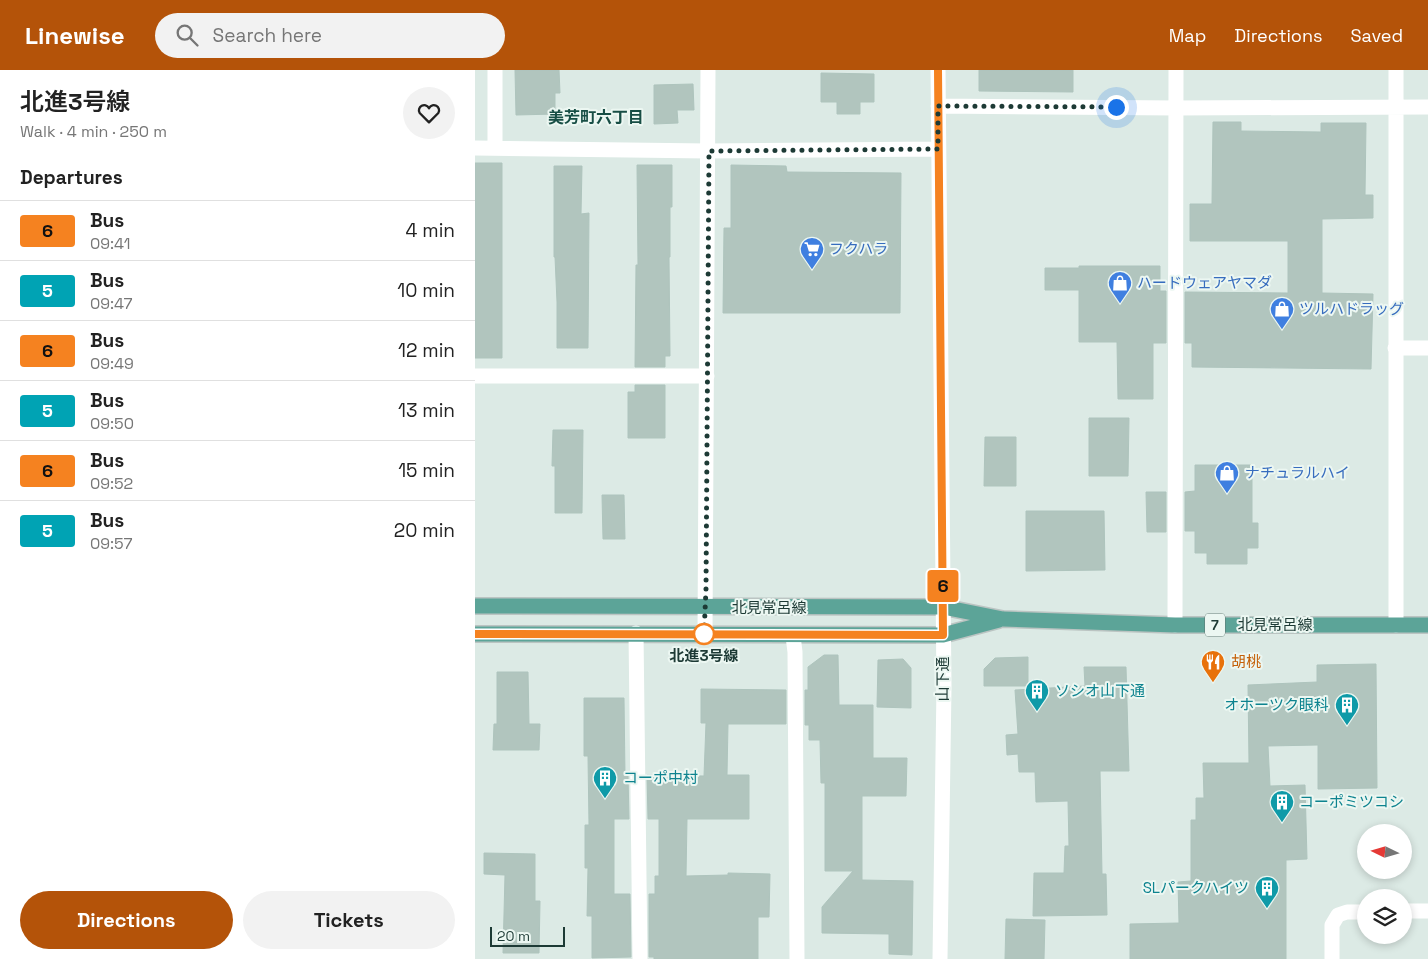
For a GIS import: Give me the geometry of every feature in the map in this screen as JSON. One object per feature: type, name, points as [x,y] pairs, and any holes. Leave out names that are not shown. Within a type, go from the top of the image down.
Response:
[{"type":"main road","name":"北見常呂線","points":[[475,606],[706,608],[943,607],[1003,619],[1175,625],[1428,625]]},
{"type":"main road","name":"北見常呂線","points":[[475,634],[943,635],[1003,619]]},
{"type":"street","points":[[495,70],[495,148]]},
{"type":"street","points":[[705,634],[708,70]]},
{"type":"street","name":"山下通","points":[[939,70],[938,149],[944,687],[940,959]]},
{"type":"street","points":[[1175,625],[1176,70]]},
{"type":"street","points":[[1396,70],[1396,625]]},
{"type":"street","points":[[938,106],[1175,108],[1428,106]]},
{"type":"street","points":[[475,148],[709,151],[938,149]]},
{"type":"street","points":[[1395,348],[1428,348]]},
{"type":"street","points":[[475,376],[707,376]]},
{"type":"street","points":[[636,633],[640,959]]},
{"type":"street","points":[[793,636],[795,652],[797,959]]},
{"type":"street","points":[[1412,911],[1428,911]]},
{"type":"street","points":[[1332,959],[1333,926],[1338,915],[1347,912],[1357,912]]},
{"type":"building","points":[[515,70],[559,70],[560,93],[555,93],[555,114],[516,115]]},
{"type":"building","points":[[979,70],[1073,70],[1073,92],[979,91]]},
{"type":"building","points":[[821,73],[874,74],[874,102],[860,102],[860,114],[837,114],[837,102],[821,102]]},
{"type":"building","points":[[693,84],[694,110],[677,110],[678,123],[654,124],[654,85]]},
{"type":"building","points":[[1213,122],[1241,122],[1241,131],[1321,132],[1321,123],[1366,123],[1365,195],[1373,195],[1373,218],[1322,219],[1322,293],[1373,294],[1371,369],[1192,367],[1192,343],[1185,343],[1185,292],[1288,293],[1288,241],[1190,241],[1190,204],[1212,204]]},
{"type":"building","points":[[475,163],[502,163],[502,358],[475,358]]},
{"type":"building","points":[[637,165],[672,165],[669,257],[670,356],[665,356],[665,367],[635,367],[636,265],[638,265]]},
{"type":"building","name":"フクハラ","points":[[731,165],[786,166],[787,172],[901,173],[900,313],[723,313],[724,228],[731,228]]},
{"type":"building","points":[[554,166],[582,166],[581,214],[589,213],[588,348],[557,348]]},
{"type":"building","name":"ハードウェアヤマダ","points":[[1079,266],[1160,266],[1160,291],[1166,291],[1166,343],[1153,343],[1153,399],[1118,399],[1117,342],[1079,342],[1079,290],[1045,290],[1045,268],[1079,268]]},
{"type":"building","points":[[635,385],[665,385],[665,438],[628,438],[628,392],[635,392]]},
{"type":"building","points":[[1089,418],[1129,418],[1128,476],[1089,476]]},
{"type":"building","points":[[553,430],[583,430],[582,513],[555,513],[555,466],[552,466]]},
{"type":"building","points":[[985,437],[1016,437],[1016,486],[984,486]]},
{"type":"building","points":[[1195,465],[1252,465],[1252,523],[1258,523],[1258,548],[1247,548],[1247,564],[1207,564],[1207,553],[1195,553],[1195,531],[1185,531],[1185,492],[1195,491]]},
{"type":"building","points":[[1146,492],[1166,492],[1166,532],[1147,532]]},
{"type":"building","points":[[602,495],[624,495],[625,539],[603,539]]},
{"type":"building","points":[[1026,511],[1104,511],[1105,570],[1026,571]]},
{"type":"building","points":[[824,655],[838,655],[839,705],[873,705],[873,758],[907,758],[906,796],[862,796],[862,880],[913,881],[912,955],[889,954],[889,934],[822,933],[822,907],[853,871],[825,871],[825,783],[821,783],[820,740],[809,740],[809,725],[805,725],[805,690],[808,690],[808,667]]},
{"type":"building","points":[[1028,657],[1028,686],[984,686],[984,669],[995,658]]},
{"type":"building","points":[[903,659],[911,668],[911,708],[877,707],[878,660]]},
{"type":"building","points":[[1376,664],[1377,788],[1318,789],[1318,745],[1268,746],[1270,786],[1305,785],[1307,859],[1286,860],[1286,959],[1130,959],[1130,924],[1179,923],[1178,882],[1191,881],[1191,820],[1196,820],[1196,798],[1204,798],[1203,763],[1249,763],[1248,685],[1317,682],[1317,665]]},
{"type":"building","points":[[1084,667],[1126,667],[1129,771],[1100,771],[1102,874],[1106,874],[1107,915],[1033,916],[1034,873],[1064,873],[1065,846],[1069,846],[1068,801],[1036,802],[1035,772],[1019,772],[1018,754],[1007,755],[1006,735],[1018,734],[1015,690],[1085,686]]},
{"type":"building","points":[[497,672],[528,672],[529,724],[540,724],[539,750],[493,750],[494,724],[497,724]]},
{"type":"building","points":[[701,689],[786,690],[786,724],[728,724],[727,775],[749,775],[749,819],[687,819],[686,876],[728,875],[728,873],[770,874],[769,917],[758,917],[758,959],[654,959],[654,957],[649,957],[649,894],[655,894],[655,876],[659,876],[659,819],[648,819],[647,775],[704,776],[706,723],[701,723]]},
{"type":"building","points":[[584,698],[624,698],[625,775],[628,775],[629,819],[614,819],[614,894],[630,894],[631,957],[592,958],[592,916],[587,916],[588,868],[585,868],[585,825],[589,825],[588,756],[584,756]]},
{"type":"building","points":[[484,853],[535,854],[535,901],[540,901],[539,953],[503,953],[505,875],[484,874]]},
{"type":"building","points":[[1006,919],[1045,920],[1044,959],[1005,959]]},
{"type":"bus line","name":"6","points":[[475,634],[943,635],[938,70]]},
{"type":"place","name":"フクハラ","points":[[812,270]]},
{"type":"place","name":"ハードウェアヤマダ","points":[[1120,304]]},
{"type":"place","name":"ツルハドラッグ","points":[[1282,330]]},
{"type":"place","name":"ナチュラルハイ","points":[[1227,494]]},
{"type":"place","name":"北進3号線","points":[[704,634]]},
{"type":"place","name":"胡桃","points":[[1213,683]]},
{"type":"place","name":"ソシオ山下通","points":[[1037,712]]},
{"type":"place","name":"オホーツク眼科","points":[[1347,726]]},
{"type":"place","name":"コーポ中村","points":[[605,799]]},
{"type":"place","name":"コーポミツコシ","points":[[1282,823]]},
{"type":"place","name":"SLパークハイツ","points":[[1267,909]]},
{"type":"district","name":"美芳町六丁目","points":[[596,117]]},
{"type":"route","points":[[704,634],[706,589],[709,151],[938,149],[938,106],[1116,107]]}]
